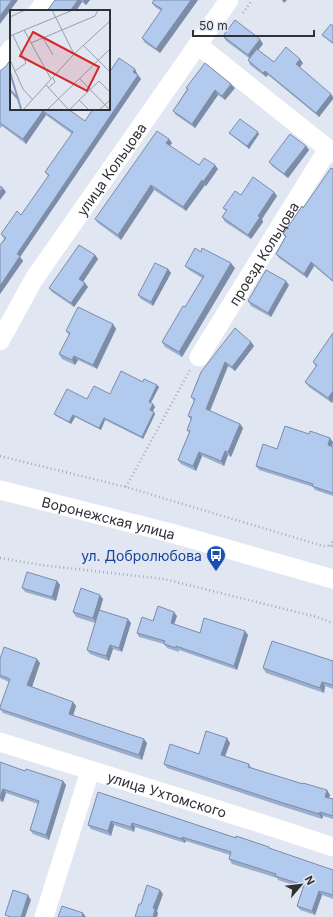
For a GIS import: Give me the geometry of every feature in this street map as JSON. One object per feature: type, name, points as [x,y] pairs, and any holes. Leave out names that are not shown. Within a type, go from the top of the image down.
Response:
[{"type":"street","points":[[39,10],[46,0]]},
{"type":"street","name":"улица Кольцова","points":[[0,341],[34,279],[228,0]]},
{"type":"street","points":[[198,45],[330,151]]},
{"type":"street","points":[[0,64],[10,50]]},
{"type":"street","name":"проезд Кольцова","points":[[199,357],[330,151]]},
{"type":"street","name":"Воронежская улица","points":[[0,490],[331,574]]},
{"type":"street","name":"улица Ухтомского","points":[[0,742],[242,817],[333,847]]},
{"type":"street","points":[[44,917],[90,771]]},
{"type":"path","points":[[126,487],[184,379],[199,357]]},
{"type":"path","points":[[0,456],[126,487],[323,546],[331,546],[333,541]]},
{"type":"path","points":[[0,558],[41,565],[164,579],[317,617],[333,623]]},
{"type":"building","points":[[0,0],[12,0],[0,16]]},
{"type":"building","points":[[55,0],[78,0],[71,10],[48,10]]},
{"type":"building","points":[[154,0],[191,0],[156,49],[142,38],[162,9],[152,3]]},
{"type":"building","points":[[235,20],[260,39],[248,55],[223,36]]},
{"type":"building","points":[[331,24],[333,26],[333,43],[322,35]]},
{"type":"building","points":[[286,47],[300,59],[296,64],[331,94],[316,113],[265,71],[263,73],[248,60],[257,49],[274,62]]},
{"type":"building","points":[[119,58],[135,69],[133,72],[138,75],[17,254],[20,256],[0,286],[0,245],[6,238],[1,234],[17,211],[21,215],[49,175],[45,172],[73,132],[43,111],[23,139],[0,123],[0,71],[10,60],[10,110],[69,110],[85,121],[92,110],[110,110],[110,72]]},
{"type":"building","points":[[205,63],[231,84],[222,96],[215,90],[192,124],[173,111],[188,89],[186,88]]},
{"type":"building","points":[[240,119],[258,132],[247,146],[229,133]]},
{"type":"building","points":[[157,131],[169,139],[166,143],[199,165],[204,158],[215,165],[203,182],[202,180],[183,207],[151,185],[118,235],[95,219]]},
{"type":"building","points":[[290,134],[306,146],[284,174],[269,162]]},
{"type":"building","points":[[331,168],[333,169],[333,281],[311,262],[304,274],[276,254],[286,236],[283,234]]},
{"type":"building","points":[[253,177],[274,192],[258,216],[260,217],[248,235],[222,217],[227,210],[223,208],[235,191],[241,195]]},
{"type":"building","points":[[79,245],[95,255],[79,279],[85,283],[71,303],[49,288]]},
{"type":"building","points":[[195,248],[201,252],[202,248],[231,263],[179,352],[162,342],[183,306],[185,307],[204,276],[185,266]]},
{"type":"building","points":[[155,263],[168,269],[151,302],[138,295]]},
{"type":"building","points":[[266,270],[286,281],[268,313],[248,301]]},
{"type":"building","points":[[78,307],[113,324],[93,365],[74,356],[72,360],[59,354],[70,333],[66,331]]},
{"type":"building","points":[[235,328],[251,342],[232,367],[225,362],[206,409],[240,424],[228,452],[225,451],[221,461],[199,452],[193,466],[178,460],[190,431],[187,430],[192,417],[188,416],[195,399],[191,397],[201,372]]},
{"type":"building","points":[[333,333],[333,391],[328,398],[305,382],[317,365],[313,362]]},
{"type":"building","points":[[121,371],[143,382],[144,379],[157,385],[149,402],[153,404],[150,410],[154,412],[142,437],[104,418],[99,428],[73,415],[69,422],[54,414],[67,389],[87,399],[94,386],[110,394]]},
{"type":"building","points":[[285,426],[309,434],[310,431],[330,438],[328,445],[333,447],[333,493],[312,486],[313,484],[256,466],[263,444],[277,449]]},
{"type":"building","points":[[27,572],[57,581],[52,597],[22,588]]},
{"type":"building","points":[[81,588],[100,595],[93,618],[73,612]]},
{"type":"building","points":[[158,606],[174,612],[171,623],[200,633],[204,618],[245,631],[234,666],[176,646],[176,648],[164,644],[165,641],[137,633],[142,617],[153,621]]},
{"type":"building","points":[[99,610],[128,619],[119,648],[110,645],[106,656],[87,650]]},
{"type":"building","points":[[272,641],[333,661],[333,685],[322,682],[320,688],[263,668]]},
{"type":"building","points":[[4,647],[37,659],[27,685],[73,702],[69,714],[144,739],[139,755],[0,709],[10,679],[0,675],[0,659]]},
{"type":"building","points":[[206,731],[227,738],[221,755],[249,764],[248,767],[327,790],[325,797],[333,799],[333,816],[320,812],[319,814],[280,802],[164,764],[170,744],[199,754]]},
{"type":"building","points":[[0,762],[25,771],[26,769],[63,781],[46,835],[30,830],[39,801],[3,789],[0,797]]},
{"type":"building","points":[[98,792],[236,838],[236,836],[333,870],[333,895],[319,891],[312,911],[297,906],[304,885],[275,876],[276,874],[229,859],[231,852],[182,837],[182,839],[132,823],[131,827],[111,821],[108,831],[88,825]]},
{"type":"building","points":[[147,885],[160,890],[153,908],[155,909],[153,917],[135,917],[139,904],[141,904]]},
{"type":"building","points":[[13,890],[28,895],[21,917],[11,917],[5,915]]},
{"type":"building","points":[[62,906],[83,913],[82,917],[58,917]]},
{"type":"place","name":"ул. Добролюбова","points":[[216,572]]}]
